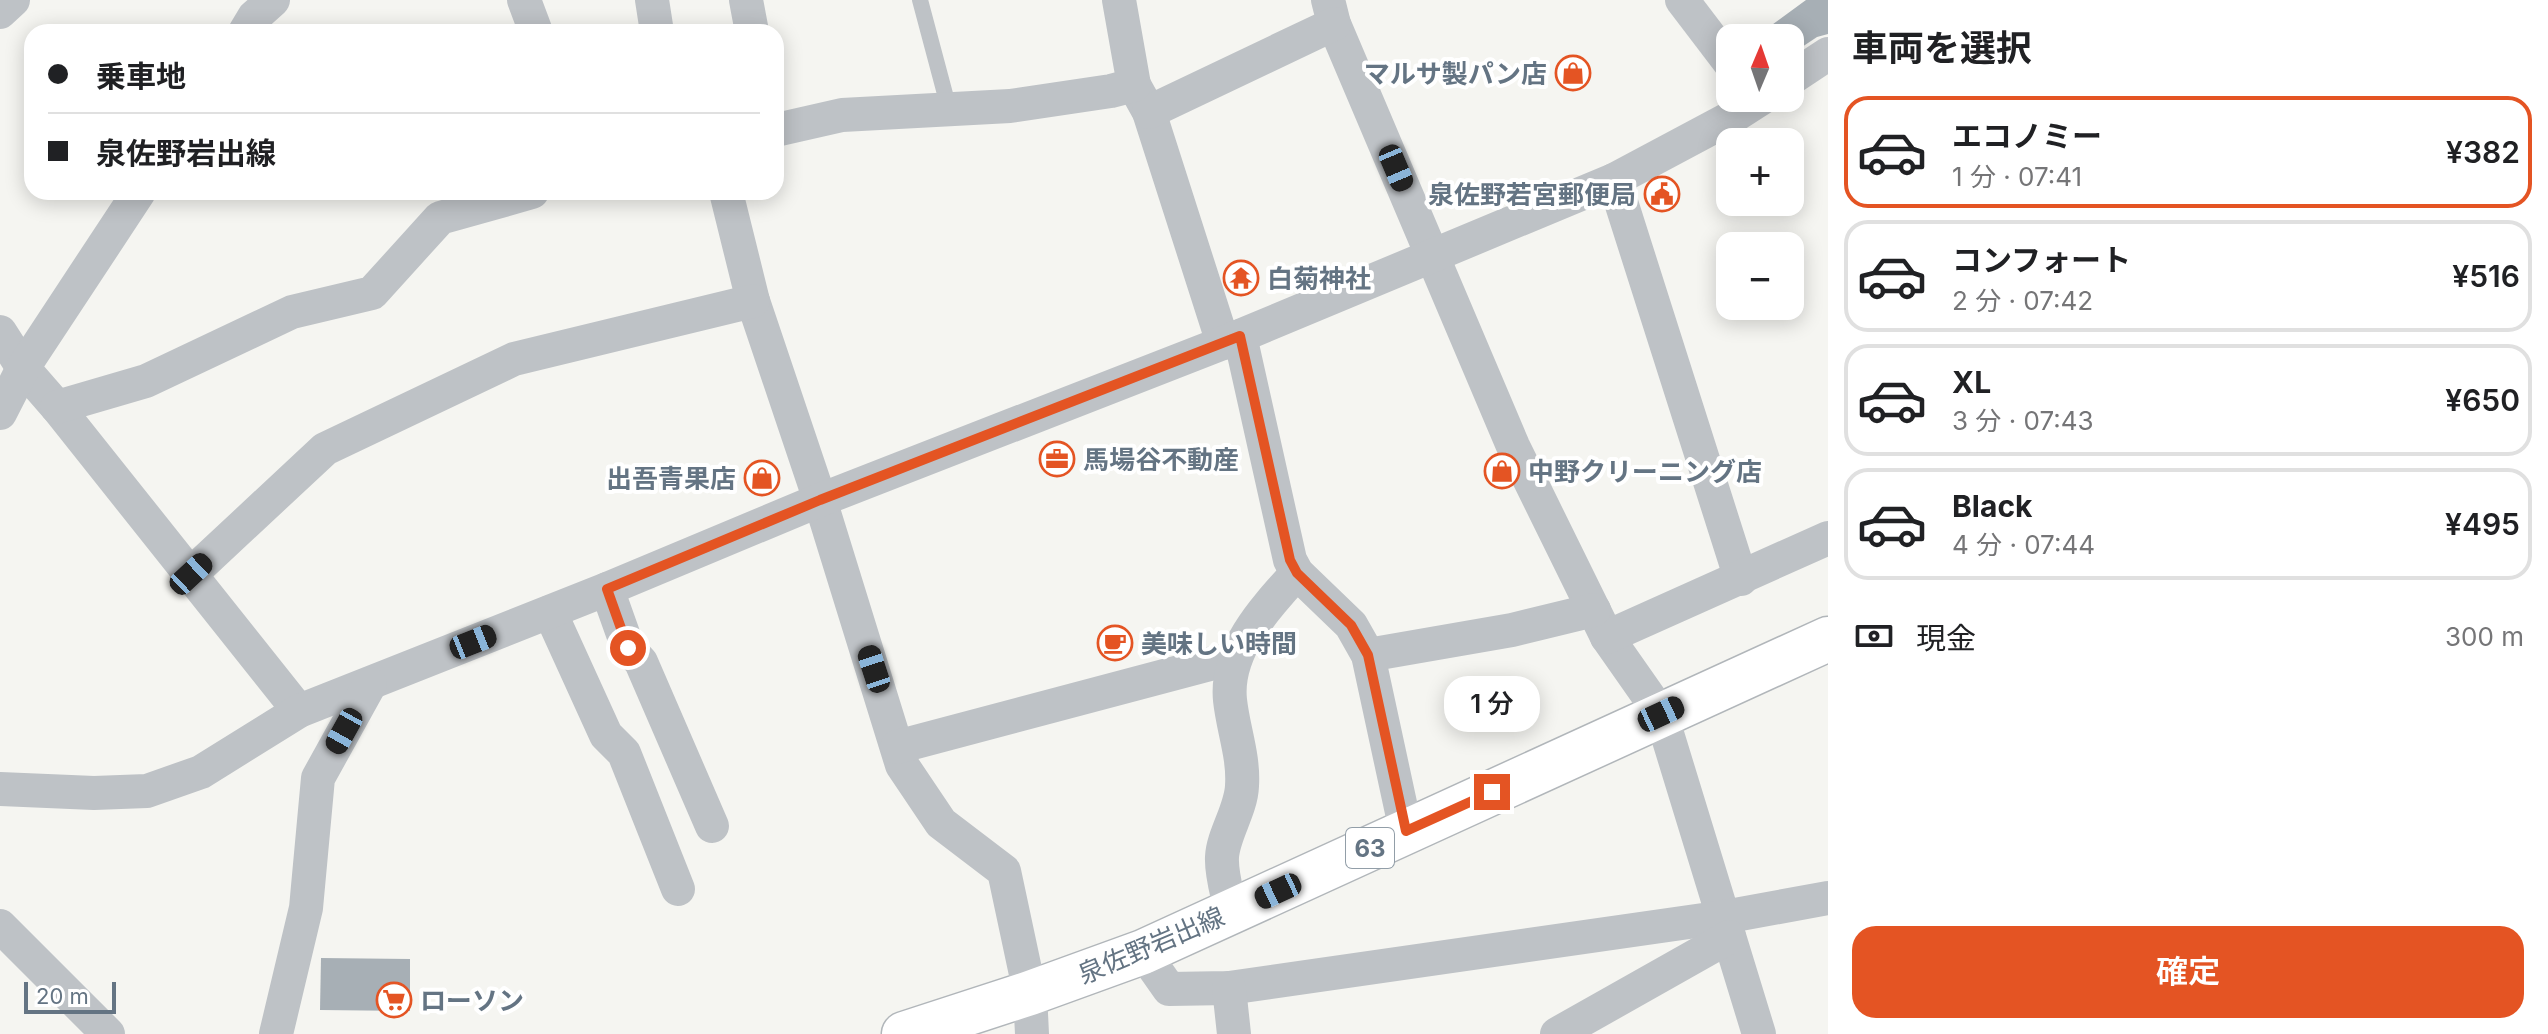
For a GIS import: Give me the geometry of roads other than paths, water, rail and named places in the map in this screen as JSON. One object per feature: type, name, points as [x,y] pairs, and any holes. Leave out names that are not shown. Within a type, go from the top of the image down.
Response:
[{"type":"main road","name":"泉佐野岩出線","points":[[909,1033],[1031,1014],[1143,952],[1828,639]]},
{"type":"street","points":[[0,12],[13,0]]},
{"type":"street","points":[[250,24],[273,0]]},
{"type":"street","points":[[524,0],[533,24]]},
{"type":"street","points":[[652,0],[656,24]]},
{"type":"street","points":[[746,0],[750,24]]},
{"type":"street","points":[[1119,0],[1142,98],[1232,339],[1290,560],[1297,573],[1351,625],[1368,655],[1406,831]]},
{"type":"street","points":[[1682,0],[1716,45]]},
{"type":"street","points":[[784,128],[842,115],[1010,106],[1111,91],[1142,98],[1331,12],[1513,446],[1600,624],[1661,714],[1759,1034]]},
{"type":"street","points":[[1804,70],[1828,54]]},
{"type":"street","points":[[0,789],[94,793],[147,791],[201,772],[299,711],[607,589],[820,500],[1232,339],[1614,180],[1740,112]]},
{"type":"street","points":[[1614,180],[1741,579]]},
{"type":"street","points":[[0,413],[23,368],[134,200]]},
{"type":"street","points":[[57,407],[146,381],[292,312],[372,293],[440,218],[504,200]]},
{"type":"street","points":[[728,200],[753,301],[820,500],[902,765],[941,823],[1004,871],[1031,1014]]},
{"type":"street","points":[[191,574],[325,449],[514,359],[753,301]]},
{"type":"street","points":[[0,332],[23,368],[299,711]]},
{"type":"street","points":[[1368,655],[1512,630],[1600,624],[1741,579],[1828,538]]},
{"type":"street","points":[[1231,912],[1222,856],[1242,788],[1242,757],[1230,700],[1230,675],[1236,657],[1272,601],[1297,573]]},
{"type":"street","points":[[607,589],[628,648],[641,662],[712,826]]},
{"type":"street","points":[[550,612],[606,735],[624,753],[678,889]]},
{"type":"street","points":[[897,747],[1236,657]]},
{"type":"street","points":[[276,1034],[306,908],[318,778],[370,684]]},
{"type":"street","points":[[1143,952],[1169,989],[1229,988],[1727,927],[1828,898]]},
{"type":"street","points":[[0,926],[108,1034]]},
{"type":"street","points":[[1557,1034],[1727,927]]},
{"type":"street","points":[[1229,988],[1234,1034]]},
{"type":"lane","points":[[920,0],[949,109]]},
{"type":"place","name":"マルサ製パン店","points":[[1573,73]]},
{"type":"place","name":"泉佐野若宮郵便局","points":[[1662,194]]},
{"type":"place","name":"白菊神社","points":[[1241,278]]},
{"type":"place","name":"馬場谷不動産","points":[[1057,459]]},
{"type":"place","name":"中野クリーニング店","points":[[1502,471]]},
{"type":"place","name":"出吾青果店","points":[[762,478]]},
{"type":"place","name":"美味しい時間","points":[[1115,643]]},
{"type":"place","name":"ローソン","points":[[394,1000]]}]
